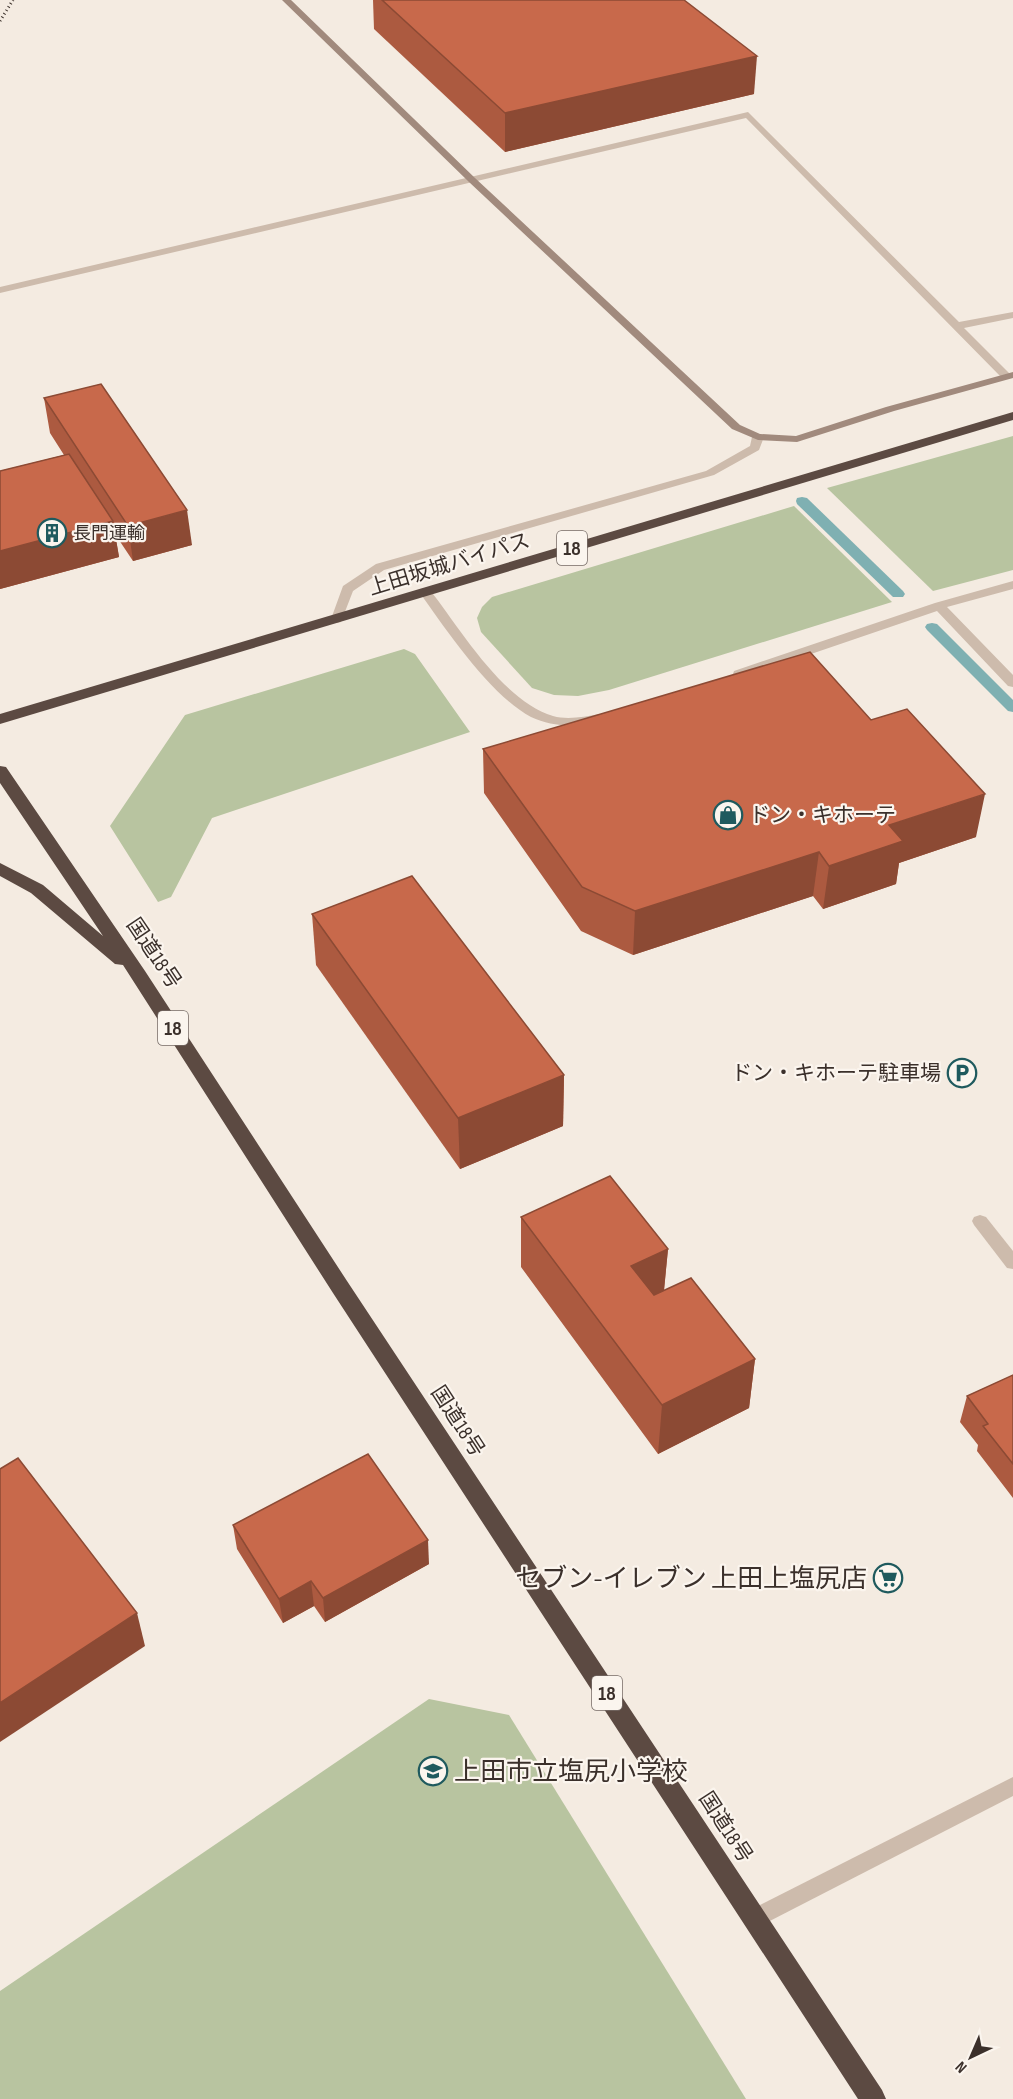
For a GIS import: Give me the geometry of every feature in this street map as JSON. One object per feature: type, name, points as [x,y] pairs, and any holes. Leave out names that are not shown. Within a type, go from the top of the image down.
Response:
[{"type":"highway","name":"上田坂城バイパス","points":[[0,719],[1013,416]]},
{"type":"highway","name":"国道18号","points":[[0,771],[139,975],[340,1287],[873,2099]]},
{"type":"highway","points":[[0,869],[37,889],[139,975]]},
{"type":"street","points":[[286,0],[472,180],[736,427],[758,437],[796,439],[1010,376]]},
{"type":"street","points":[[0,290],[748,115],[957,326],[1010,376]]},
{"type":"street","points":[[957,326],[1013,315]]},
{"type":"street","points":[[337,619],[346,590],[380,567],[710,473],[755,448],[758,437]]},
{"type":"street","points":[[723,679],[939,606],[1013,585]]},
{"type":"street","points":[[426,593],[496,681],[523,707],[551,720],[585,721],[613,714]]},
{"type":"street","points":[[939,606],[1013,683]]},
{"type":"street","points":[[980,1221],[1013,1263]]},
{"type":"street","points":[[755,1918],[1013,1786]]},
{"type":"green space","points":[[1013,436],[1013,570],[933,591],[827,488]]},
{"type":"green space","points":[[794,506],[892,602],[609,690],[578,696],[554,695],[532,688],[481,632],[477,618],[482,607],[492,597]]},
{"type":"green space","points":[[404,649],[415,654],[470,732],[212,818],[171,897],[158,902],[110,826],[185,715]]},
{"type":"green space","name":"上田市立塩尻小学校","points":[[429,1699],[509,1715],[746,2099],[0,2099],[0,1991]]},
{"type":"building","points":[[382,0],[684,0],[757,56],[505,113]]},
{"type":"building","points":[[101,384],[187,510],[128,526],[44,398]]},
{"type":"building","points":[[69,454],[113,521],[0,551],[0,471]]},
{"type":"building","name":"ドン・キホーテ","points":[[810,652],[871,720],[907,709],[985,794],[889,825],[903,841],[829,866],[819,852],[635,911],[582,887],[483,749]]},
{"type":"building","points":[[412,876],[564,1075],[458,1118],[312,914]]},
{"type":"building","points":[[610,1176],[668,1249],[631,1266],[654,1295],[691,1278],[755,1359],[662,1405],[521,1217]]},
{"type":"building","points":[[1013,1375],[1013,1464],[983,1426],[988,1424],[967,1396]]},
{"type":"building","points":[[368,1454],[428,1540],[323,1598],[311,1581],[279,1599],[233,1525]]},
{"type":"building","points":[[18,1458],[137,1613],[0,1703],[0,1469]]},
{"type":"waterway","points":[[802,501],[898,594]]},
{"type":"waterway","points":[[932,627],[1013,708]]},
{"type":"railway","points":[[0,21],[13,0]]},
{"type":"place","name":"長門運輸","points":[[52,533]]},
{"type":"place","name":"ドン・キホーテ","points":[[728,815]]},
{"type":"place","name":"ドン・キホーテ駐車場","points":[[962,1073]]},
{"type":"place","name":"セブン-イレブン 上田上塩尻店","points":[[888,1578]]},
{"type":"place","name":"上田市立塩尻小学校","points":[[433,1771]]}]
